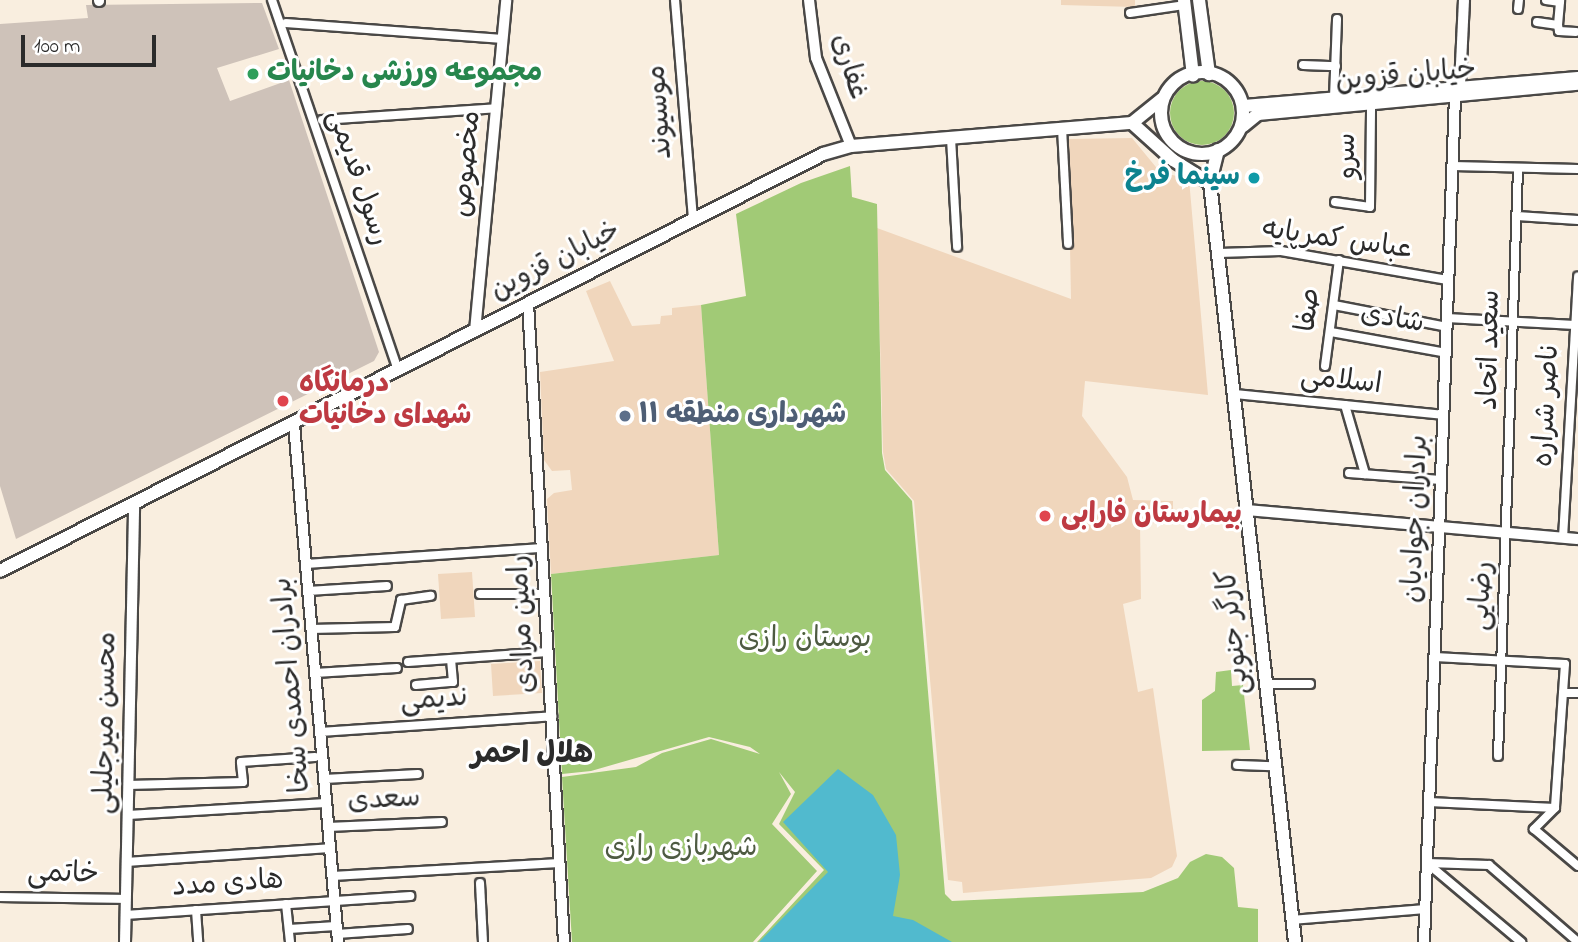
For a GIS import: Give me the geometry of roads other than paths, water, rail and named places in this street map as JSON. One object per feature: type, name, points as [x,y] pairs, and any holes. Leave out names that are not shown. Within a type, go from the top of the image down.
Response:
[{"type":"main road","points":[[1199,0],[1209,74]]},
{"type":"main road","points":[[1185,3],[1192,75]]},
{"type":"main road","points":[[1162,99],[1161,128],[1173,144],[1192,151],[1217,150],[1229,144],[1243,126],[1244,106],[1234,88],[1209,74],[1179,79],[1162,99],[1132,123],[1173,160],[1210,183]]},
{"type":"main road","name":"خیابان قزوین","points":[[1243,126],[1258,114],[1371,105],[1457,91],[1578,78]]},
{"type":"main road","name":"خیابان قزوین","points":[[1244,106],[1578,84]]},
{"type":"main road","name":"خیابان قزوین","points":[[0,571],[134,506],[811,159],[851,146],[1132,123]]},
{"type":"main road","name":"کارگر جنوبی","points":[[1217,150],[1210,183],[1295,942]]},
{"type":"street","name":"رسول قدیمی","points":[[272,0],[398,371]]},
{"type":"street","name":"مخصوص","points":[[475,331],[506,0]]},
{"type":"street","name":"موسیوند","points":[[676,0],[692,220]]},
{"type":"street","name":"غفاری","points":[[809,0],[816,58],[851,146]]},
{"type":"street","name":"برادران جوادیان","points":[[1424,942],[1448,280],[1462,0]]},
{"type":"street","points":[[1546,0],[1560,1],[1559,31],[1576,32]]},
{"type":"street","points":[[1130,13],[1185,3]]},
{"type":"street","points":[[1334,98],[1337,19]]},
{"type":"street","points":[[1537,22],[1558,25]]},
{"type":"street","points":[[286,23],[502,39]]},
{"type":"street","points":[[1303,65],[1336,66]]},
{"type":"street","name":"سرو","points":[[1335,202],[1370,207],[1371,105]]},
{"type":"street","points":[[322,120],[496,108]]},
{"type":"street","points":[[1062,128],[1068,244]]},
{"type":"street","points":[[951,138],[957,247]]},
{"type":"street","points":[[1453,166],[1578,169]]},
{"type":"street","name":"سعید اتحاد","points":[[1509,533],[1518,168]]},
{"type":"street","points":[[1517,216],[1578,220]]},
{"type":"street","name":"عباس کمرپایه","points":[[1219,253],[1269,250],[1448,280]]},
{"type":"street","name":"صفا","points":[[1325,366],[1339,260]]},
{"type":"street","name":"ناصر شراره","points":[[1563,538],[1574,418],[1578,276]]},
{"type":"street","name":"رامین مرادی","points":[[528,303],[564,942]]},
{"type":"street","points":[[1334,305],[1447,322],[1514,321],[1575,325]]},
{"type":"street","name":"شادی","points":[[1331,332],[1446,353]]},
{"type":"street","name":"اسلامی","points":[[1234,394],[1443,415]]},
{"type":"street","points":[[1345,405],[1365,474]]},
{"type":"street","name":"برادران احمدی سخا","points":[[294,424],[337,934]]},
{"type":"street","points":[[1349,473],[1441,480]]},
{"type":"street","name":"محسن میرجلیلی","points":[[125,942],[134,506]]},
{"type":"street","points":[[1246,510],[1578,539]]},
{"type":"street","name":"رضایی","points":[[1497,756],[1509,533]]},
{"type":"street","points":[[306,564],[542,548]]},
{"type":"street","points":[[308,591],[387,586]]},
{"type":"street","points":[[480,594],[545,594]]},
{"type":"street","points":[[312,629],[395,627],[401,600],[431,596]]},
{"type":"street","points":[[408,662],[548,652]]},
{"type":"street","points":[[1435,657],[1565,664],[1555,807],[1534,829],[1578,866]]},
{"type":"street","points":[[416,685],[453,682],[452,659]]},
{"type":"street","points":[[315,673],[397,668]]},
{"type":"street","points":[[1266,684],[1310,684]]},
{"type":"street","points":[[1563,692],[1578,693]]},
{"type":"street","name":"ندیمی","points":[[320,732],[552,716]]},
{"type":"street","points":[[128,785],[243,782],[241,762],[315,757]]},
{"type":"street","points":[[1237,765],[1275,766]]},
{"type":"street","points":[[324,779],[418,774]]},
{"type":"street","points":[[1429,802],[1555,807]]},
{"type":"street","points":[[128,815],[326,803]]},
{"type":"street","name":"سعدی","points":[[328,827],[442,821]]},
{"type":"street","points":[[126,862],[330,848]]},
{"type":"street","points":[[332,876],[560,863]]},
{"type":"street","points":[[1427,863],[1489,865],[1578,942]]},
{"type":"street","points":[[1427,863],[1521,942]]},
{"type":"street","points":[[480,883],[483,942]]},
{"type":"street","name":"هادی مدد","points":[[125,915],[410,896]]},
{"type":"street","name":"خاتمی","points":[[0,897],[125,899]]},
{"type":"street","points":[[286,904],[290,942]]},
{"type":"street","points":[[1292,920],[1425,909]]},
{"type":"street","points":[[196,910],[198,942]]},
{"type":"street","points":[[289,929],[337,934],[408,929]]},
{"type":"water","points":[[838,769],[873,795],[896,835],[900,875],[893,916],[913,920],[952,942],[759,942],[828,872],[783,822]]},
{"type":"place","name":"مجموعه ورزشی دخانیات","points":[[253,74]]},
{"type":"place","name":"سینما فرخ","points":[[1254,178]]},
{"type":"place","name":"درمانگاه شهدای دخانیات","points":[[283,401]]},
{"type":"place","name":"شهرداری منطقه ۱۱","points":[[625,416]]},
{"type":"place","name":"بیمارستان فارابی","points":[[1045,516]]},
{"type":"district","name":"هلال احمر","points":[[532,755]]},
{"type":"park label","name":"بوستان رازی","points":[[805,640]]},
{"type":"park label","name":"شهربازی رازی","points":[[681,849]]}]
